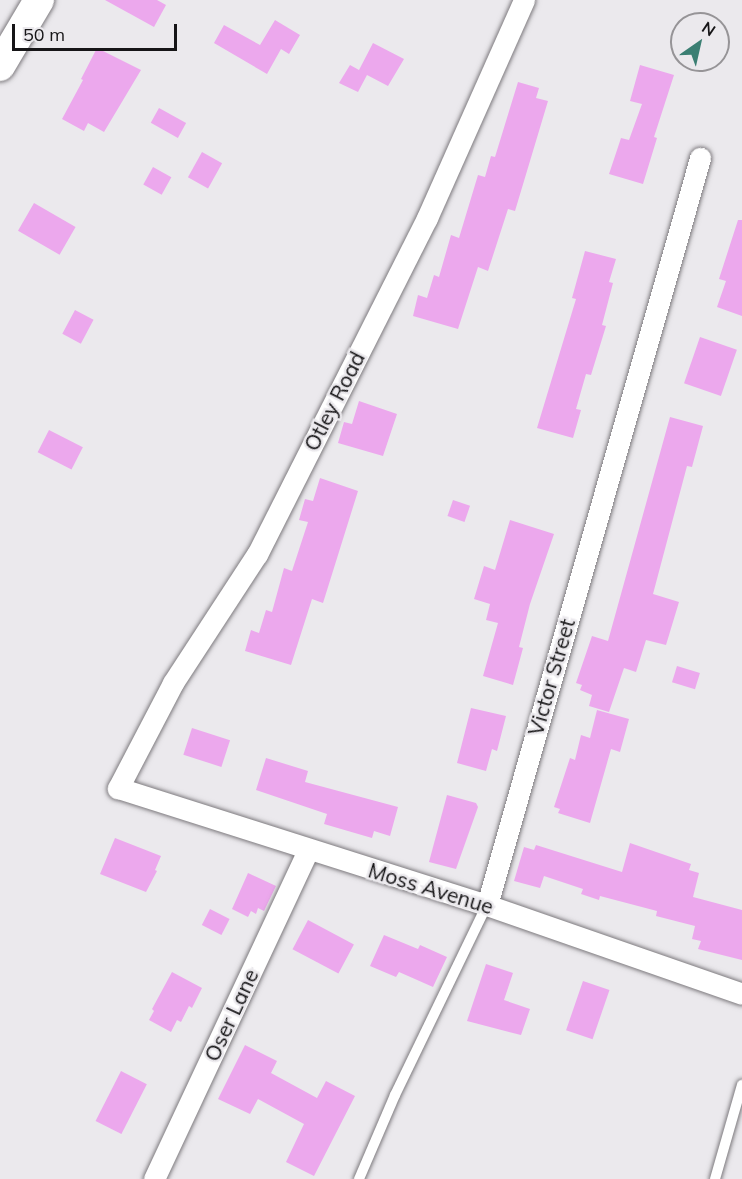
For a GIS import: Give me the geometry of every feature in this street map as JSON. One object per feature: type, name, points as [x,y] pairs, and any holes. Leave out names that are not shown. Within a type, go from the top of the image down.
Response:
[{"type":"main road","points":[[1,60],[39,0]]},
{"type":"street","name":"Otley Road","points":[[118,788],[173,683],[257,554],[427,218],[524,0]]},
{"type":"street","name":"Victor Street","points":[[487,904],[700,158]]},
{"type":"street","name":"Moss Avenue","points":[[118,788],[308,850],[487,904],[742,994]]},
{"type":"street","name":"Oser Lane","points":[[154,1179],[308,850]]},
{"type":"lane","name":"Victor Street","points":[[359,1179],[395,1095],[487,904]]},
{"type":"lane","points":[[715,1179],[742,1086]]},
{"type":"building","points":[[105,0],[157,0],[166,5],[154,27]]},
{"type":"building","points":[[275,20],[300,35],[289,54],[281,49],[267,74],[214,43],[224,25],[260,45]]},
{"type":"building","points":[[373,43],[404,59],[388,86],[367,75],[358,92],[339,83],[350,65],[359,70]]},
{"type":"building","points":[[97,48],[141,70],[104,132],[88,123],[84,131],[62,119]]},
{"type":"building","points":[[640,65],[674,75],[654,137],[657,138],[643,184],[609,174],[621,138],[629,140],[642,104],[630,101]]},
{"type":"building","points":[[518,82],[539,88],[536,98],[548,101],[515,211],[508,209],[488,271],[478,267],[458,329],[413,316],[418,295],[427,298],[434,275],[439,277],[451,235],[459,238],[478,175],[485,177],[491,156],[495,157]]},
{"type":"building","points":[[159,108],[186,123],[178,138],[151,123]]},
{"type":"building","points":[[202,152],[222,163],[208,189],[188,177]]},
{"type":"building","points":[[153,167],[171,177],[162,195],[143,184]]},
{"type":"building","points":[[34,203],[76,227],[60,255],[18,231]]},
{"type":"building","points":[[738,220],[742,220],[742,316],[717,307],[726,281],[719,279]]},
{"type":"building","points":[[585,251],[616,259],[609,282],[613,283],[602,325],[606,326],[591,375],[586,374],[576,409],[581,410],[573,438],[537,428],[576,299],[572,298]]},
{"type":"building","points":[[75,310],[94,320],[81,344],[62,334]]},
{"type":"building","points":[[700,337],[737,350],[721,396],[684,383]]},
{"type":"building","points":[[359,401],[397,414],[383,456],[338,443],[344,422],[352,424]]},
{"type":"building","points":[[670,417],[703,426],[692,467],[687,466],[653,594],[679,602],[666,645],[646,640],[636,672],[624,668],[609,712],[589,706],[592,695],[580,690],[582,685],[576,683],[592,636],[608,641]]},
{"type":"building","points":[[49,430],[83,447],[72,470],[38,452]]},
{"type":"building","points":[[320,478],[358,491],[323,603],[312,599],[291,665],[245,651],[251,630],[259,633],[266,610],[272,612],[284,568],[292,571],[308,522],[299,520],[305,499],[313,501]]},
{"type":"building","points":[[453,500],[470,506],[464,522],[447,516]]},
{"type":"building","points":[[510,520],[554,534],[530,604],[519,647],[523,648],[513,685],[483,676],[498,623],[486,620],[490,604],[474,599],[484,566],[495,570]]},
{"type":"building","points":[[677,666],[700,673],[695,689],[672,682]]},
{"type":"building","points":[[471,708],[506,716],[497,751],[492,749],[486,771],[457,763]]},
{"type":"building","points":[[597,710],[629,719],[620,752],[611,749],[590,823],[558,813],[560,809],[554,807],[570,758],[575,760],[581,735],[590,738]]},
{"type":"building","points":[[192,728],[230,740],[221,767],[183,755]]},
{"type":"building","points":[[266,758],[308,771],[305,782],[398,807],[390,836],[374,831],[372,838],[324,824],[327,814],[256,790]]},
{"type":"building","points":[[447,795],[476,803],[478,807],[456,869],[429,862]]},
{"type":"building","points":[[115,838],[161,856],[155,870],[157,871],[146,892],[100,874]]},
{"type":"building","points":[[630,843],[691,864],[689,870],[699,873],[693,897],[742,910],[742,960],[698,949],[701,941],[692,939],[695,926],[656,916],[657,911],[600,896],[599,900],[581,894],[583,889],[544,876],[540,888],[514,881],[524,847],[534,850],[536,845],[622,872]]},
{"type":"building","points":[[248,873],[276,886],[264,911],[258,908],[256,914],[251,911],[248,917],[232,909]]},
{"type":"building","points":[[210,909],[230,919],[221,935],[202,925]]},
{"type":"building","points":[[308,920],[354,944],[338,974],[293,949]]},
{"type":"building","points":[[384,935],[418,949],[420,945],[447,957],[433,987],[399,972],[396,977],[370,966]]},
{"type":"building","points":[[486,964],[513,973],[504,1000],[530,1009],[521,1035],[467,1021]]},
{"type":"building","points":[[172,972],[202,988],[192,1008],[189,1006],[181,1022],[177,1020],[171,1032],[149,1020],[154,1011],[152,1009]]},
{"type":"building","points":[[583,981],[609,990],[593,1039],[566,1030]]},
{"type":"building","points":[[245,1045],[277,1061],[271,1073],[317,1098],[326,1081],[355,1096],[314,1176],[286,1162],[304,1124],[258,1099],[250,1114],[218,1099]]},
{"type":"building","points":[[121,1071],[147,1084],[121,1134],[96,1121]]}]
